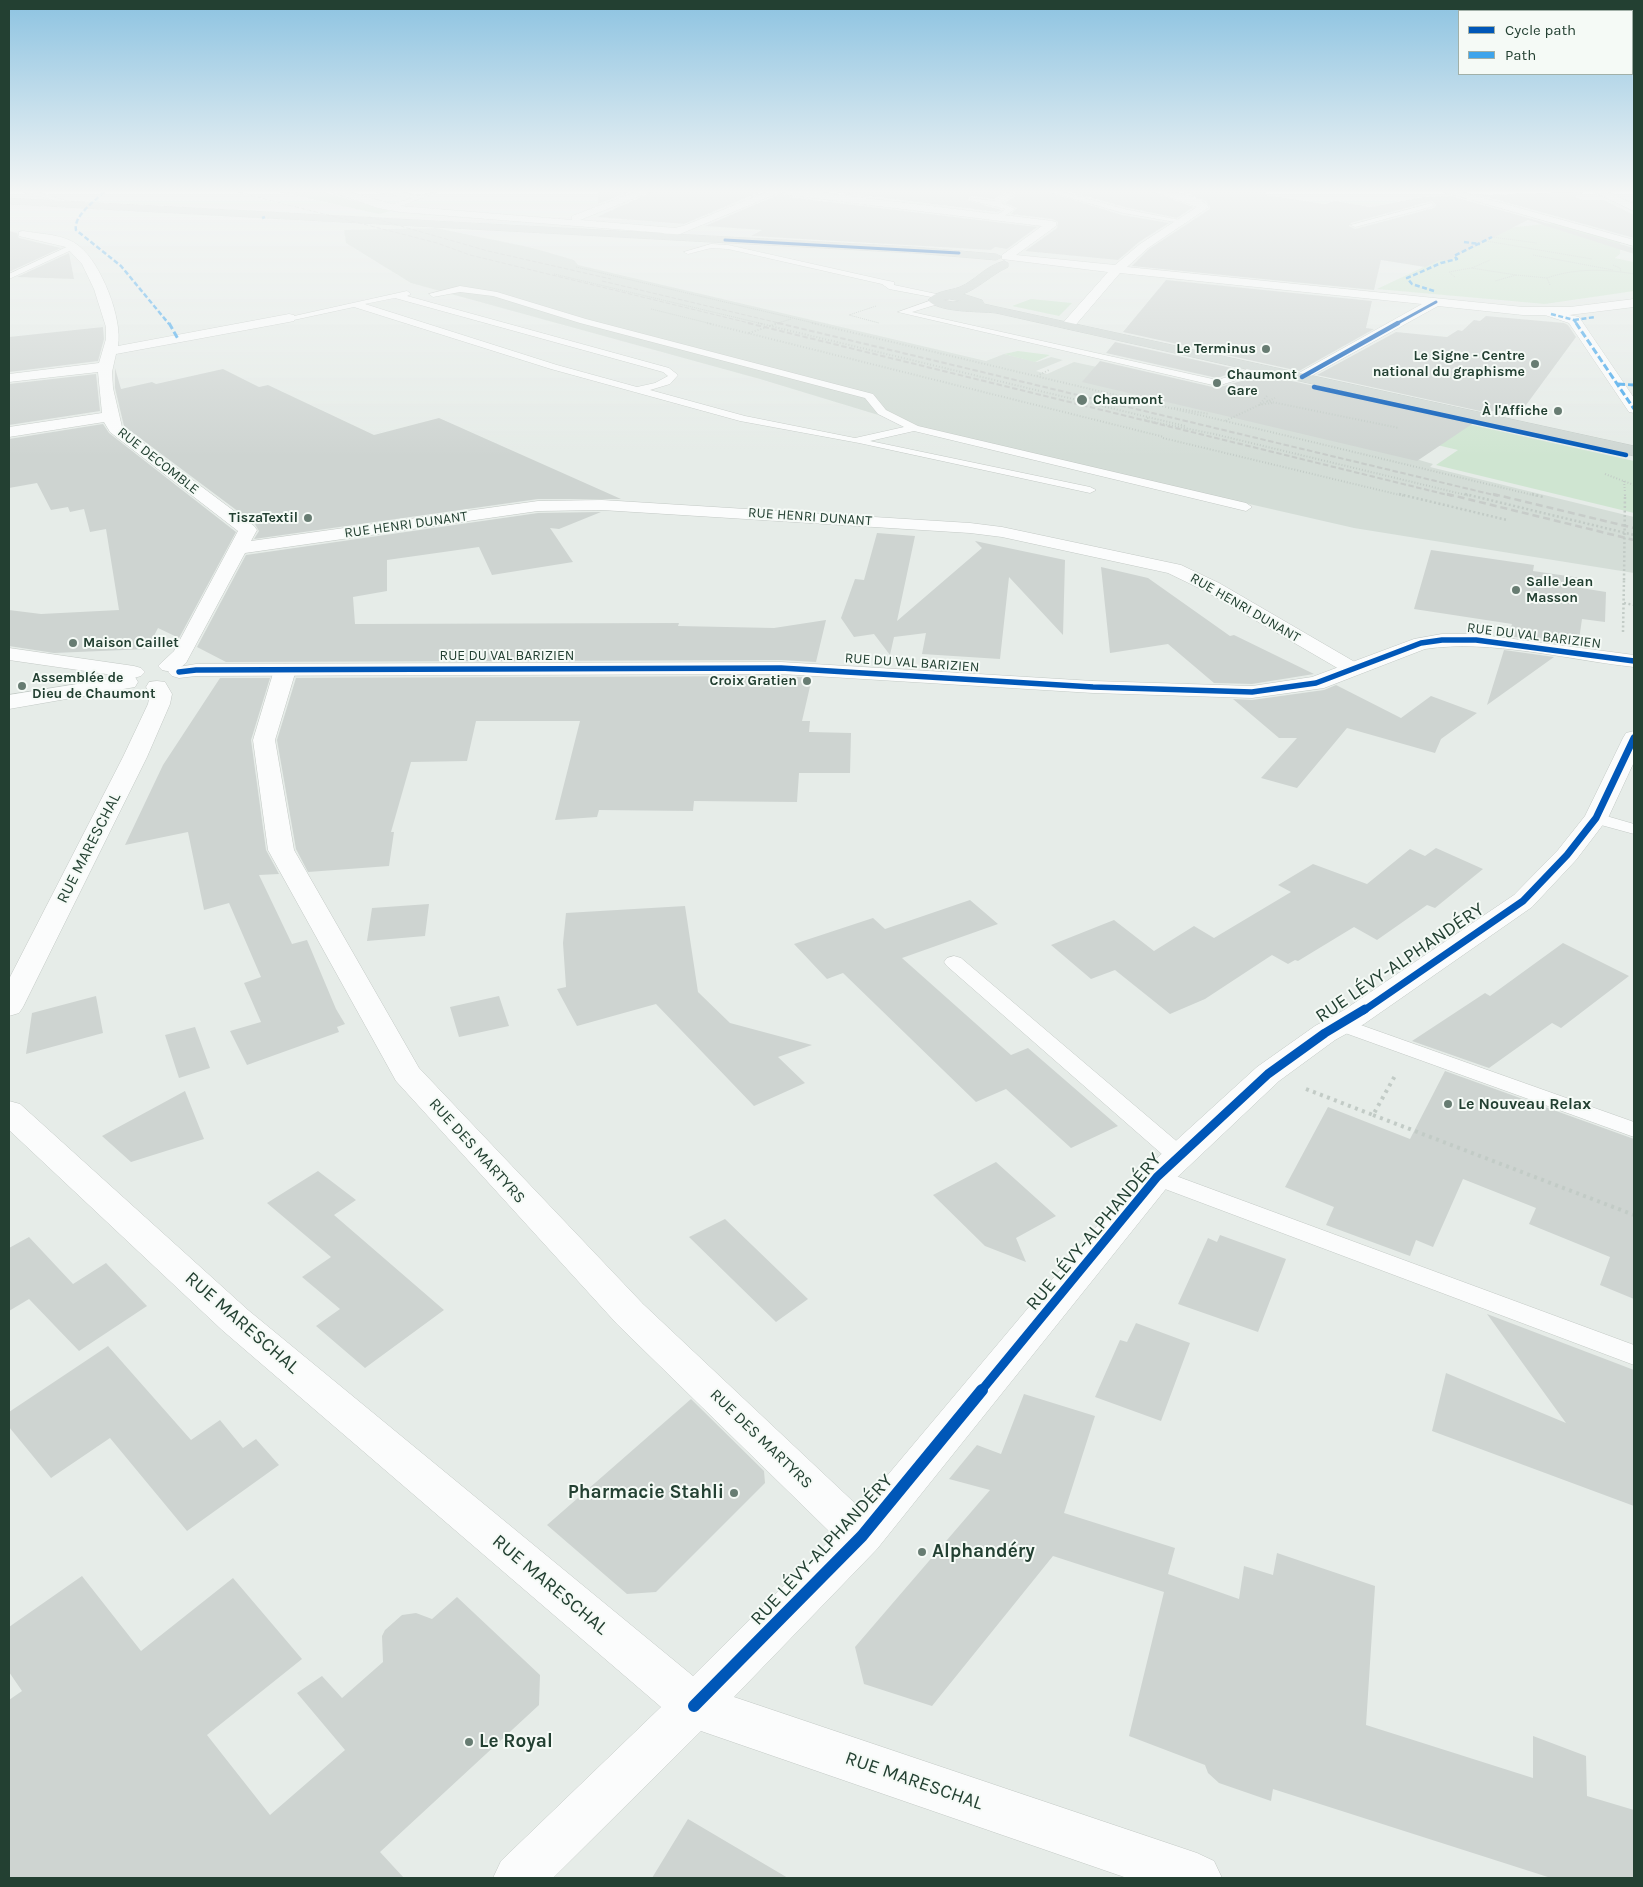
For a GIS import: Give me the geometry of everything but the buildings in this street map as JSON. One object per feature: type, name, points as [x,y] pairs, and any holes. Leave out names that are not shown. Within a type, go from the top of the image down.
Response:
[{"type":"main road","points":[[940,298],[966,298],[982,280]]},
{"type":"main road","points":[[940,298],[966,298],[996,309],[1634,451]]},
{"type":"street","name":"RUE DECOMBLE","points":[[95,280],[112,325],[111,351],[105,367],[108,418],[115,429],[248,530],[184,652],[169,675]]},
{"type":"street","points":[[1068,325],[1107,280]]},
{"type":"street","points":[[1231,280],[1595,317]]},
{"type":"street","points":[[1572,315],[1584,302],[1634,294]]},
{"type":"street","points":[[1302,377],[1436,302]]},
{"type":"street","points":[[1572,315],[1634,303]]},
{"type":"street","points":[[1551,314],[1616,318]]},
{"type":"street","points":[[1572,315],[1634,409]]},
{"type":"street","points":[[111,351],[289,318]]},
{"type":"street","points":[[9,378],[105,367]]},
{"type":"street","points":[[1618,384],[1634,385]]},
{"type":"street","points":[[9,432],[108,418]]},
{"type":"street","name":"RUE HENRI DUNANT","points":[[239,548],[538,506],[602,505],[994,531],[1174,569],[1212,587],[1353,670]]},
{"type":"street","name":"RUE DU VAL BARIZIEN","points":[[9,654],[131,677],[135,687],[169,675],[196,670],[781,668],[1093,687],[1252,692],[1316,683],[1421,643],[1442,640],[1476,640],[1634,661]]},
{"type":"street","name":"RUE DES MARTYRS","points":[[286,670],[264,740],[280,850],[407,1074],[532,1211],[630,1314],[862,1536]]},
{"type":"street","name":"RUE MARESCHAL","points":[[9,1007],[136,757],[159,704],[169,675]]},
{"type":"street","points":[[9,702],[131,677]]},
{"type":"street","name":"RUE LÉVY-ALPHANDÉRY","points":[[518,1878],[694,1706],[862,1536],[1168,1167],[1268,1074],[1325,1033],[1523,901],[1567,855],[1596,818],[1633,742]]},
{"type":"street","name":"RUE MARESCHAL","points":[[9,1112],[235,1320],[694,1706],[1197,1878]]},
{"type":"lane","points":[[842,280],[880,288],[890,286],[940,298]]},
{"type":"lane","points":[[876,280],[891,284],[890,286]]},
{"type":"lane","points":[[289,318],[396,296],[433,294],[460,289],[494,294],[584,321],[869,396],[882,412],[914,428],[1246,507]]},
{"type":"lane","points":[[433,294],[458,300]]},
{"type":"lane","points":[[396,296],[666,370],[673,375],[670,380],[662,384],[637,390]]},
{"type":"lane","points":[[898,316],[940,298]]},
{"type":"lane","points":[[354,304],[554,367],[744,419],[1090,490]]},
{"type":"lane","points":[[898,316],[939,331]]},
{"type":"lane","points":[[898,316],[1033,341],[1217,383],[1241,376],[1258,367]]},
{"type":"lane","points":[[994,344],[1033,341]]},
{"type":"lane","points":[[856,441],[914,428]]},
{"type":"lane","points":[[1596,818],[1634,829]]},
{"type":"lane","points":[[954,962],[1168,1167],[1634,1355]]},
{"type":"lane","points":[[1341,1024],[1634,1130]]},
{"type":"path","points":[[579,280],[1185,426]]},
{"type":"path","points":[[632,280],[1543,497]]},
{"type":"path","points":[[651,309],[1164,437]]},
{"type":"path","points":[[749,333],[793,318]]},
{"type":"path","points":[[1225,421],[1258,405],[1267,395]]},
{"type":"path","points":[[1267,401],[1363,422]]},
{"type":"path","points":[[1174,408],[1177,407],[1208,414]]},
{"type":"path","points":[[1149,417],[1144,420],[1214,434],[1634,535]]},
{"type":"path","points":[[1130,428],[1127,429],[1507,520]]},
{"type":"path","points":[[1623,637],[1624,481]]},
{"type":"path","points":[[1624,603],[1634,605]]},
{"type":"path","points":[[1373,1115],[1398,1072]]},
{"type":"path","points":[[1268,1074],[1634,1215]]},
{"type":"shaded area","points":[[406,280],[642,280],[986,361],[1004,354],[1037,362],[1051,357],[1063,360],[1036,371],[1047,374],[1074,362],[1111,370],[1433,464],[1430,467],[1634,517],[1634,573],[1354,528],[931,431],[760,379],[411,283]]},
{"type":"green space","points":[[1396,280],[1634,280],[1634,291],[1545,304],[1377,289]]},
{"type":"green space","points":[[1031,299],[1072,303],[1059,316],[1012,306]]},
{"type":"green space","points":[[1018,351],[1050,355],[1035,362],[1004,354]]},
{"type":"green space","points":[[1310,389],[1634,461],[1634,513],[1436,465],[1458,450],[1382,432]]},
{"type":"railway","points":[[573,280],[753,324]]},
{"type":"railway","points":[[602,281],[783,324]]},
{"type":"railway","points":[[748,323],[1452,496]]},
{"type":"railway","points":[[778,323],[1498,496]]},
{"type":"railway","points":[[1447,494],[1634,540]]},
{"type":"railway","points":[[1493,494],[1634,528]]},
{"type":"marked path","points":[[133,280],[167,320],[178,339]]},
{"type":"marked path","points":[[1409,280],[1412,284],[1434,291]]},
{"type":"marked path","points":[[1551,314],[1574,320],[1634,409]]},
{"type":"marked path","points":[[1574,320],[1595,317]]},
{"type":"marked path","points":[[1618,384],[1634,385]]},
{"type":"cycle path","points":[[1302,377],[1436,302]]},
{"type":"cycle path","points":[[1314,387],[1626,455]]},
{"type":"cycle path","points":[[179,672],[196,670],[781,668],[1093,687],[1252,692],[1316,683],[1421,643],[1442,640],[1476,640],[1634,661]]},
{"type":"cycle path","points":[[694,1706],[862,1536],[1157,1177],[1268,1074],[1325,1033],[1354,1017],[1523,901],[1567,855],[1596,818],[1634,738]]},
{"type":"place","name":"Le Terminus","points":[[1266,349]]},
{"type":"place","name":"Le Signe - Centre national du graphisme","points":[[1535,364]]},
{"type":"place","name":"Chaumont Gare","points":[[1217,383]]},
{"type":"place","name":"Chaumont","points":[[1082,400]]},
{"type":"place","name":"À l'Affiche","points":[[1558,411]]},
{"type":"place","name":"TiszaTextil","points":[[308,518]]},
{"type":"place","name":"Salle Jean Masson","points":[[1516,590]]},
{"type":"place","name":"Maison Caillet","points":[[73,643]]},
{"type":"place","name":"Croix Gratien","points":[[807,681]]},
{"type":"place","name":"Assemblée de Dieu de Chaumont","points":[[22,686]]},
{"type":"place","name":"Le Nouveau Relax","points":[[1448,1104]]},
{"type":"place","name":"Pharmacie Stahli","points":[[734,1493]]},
{"type":"place","name":"Alphandéry","points":[[922,1552]]},
{"type":"place","name":"Le Royal","points":[[469,1742]]}]
